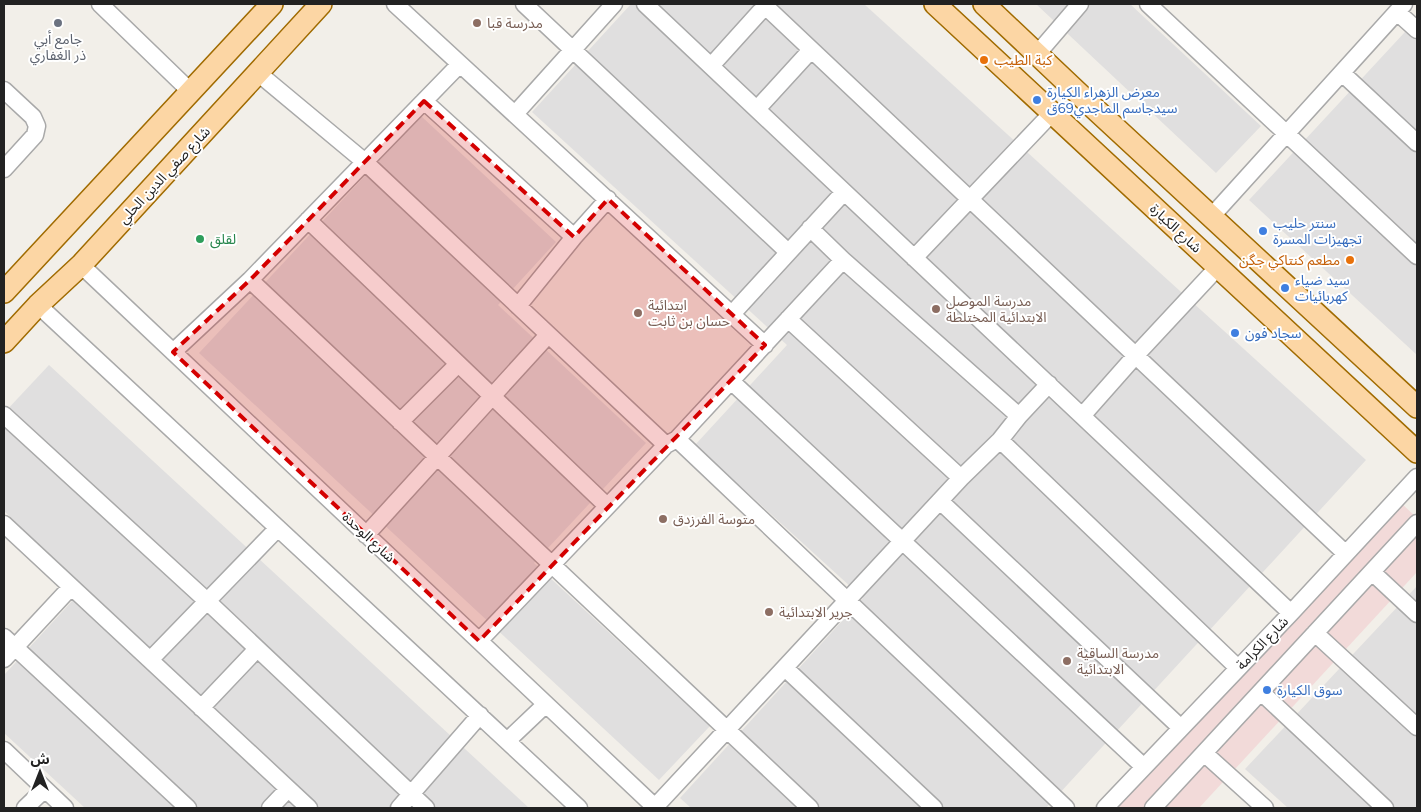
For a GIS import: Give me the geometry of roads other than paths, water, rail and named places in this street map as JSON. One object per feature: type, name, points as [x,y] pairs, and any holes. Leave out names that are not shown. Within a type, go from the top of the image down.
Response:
[{"type":"main road","points":[[4,292],[272,4]]},
{"type":"main road","name":"شارع صفي الدين الحلي","points":[[4,342],[38,305],[81,265],[320,4]]},
{"type":"main road","name":"شارع الكيارة","points":[[935,4],[1417,452]]},
{"type":"main road","points":[[984,4],[1417,407]]},
{"type":"main road","points":[[1073,132],[1095,109]]},
{"type":"street","points":[[100,4],[190,91]]},
{"type":"street","points":[[395,4],[765,345]]},
{"type":"street","points":[[524,4],[788,252]]},
{"type":"street","points":[[515,114],[614,4]]},
{"type":"street","points":[[645,4],[1291,613]]},
{"type":"street","points":[[711,66],[765,4],[1346,553]]},
{"type":"street","points":[[1038,53],[1080,4]]},
{"type":"street","points":[[1148,4],[1417,256]]},
{"type":"street","points":[[1211,216],[1401,6],[1417,30]]},
{"type":"street","points":[[757,109],[812,50]]},
{"type":"street","points":[[173,352],[250,280],[460,64]]},
{"type":"street","points":[[258,73],[365,162],[548,335],[671,442],[848,601],[1066,808]]},
{"type":"street","points":[[1342,73],[1417,143]]},
{"type":"street","points":[[4,90],[33,117],[37,126],[34,135],[4,169]]},
{"type":"street","points":[[424,101],[574,237]]},
{"type":"street","points":[[914,258],[1052,113]]},
{"type":"street","points":[[732,314],[844,192]]},
{"type":"street","points":[[518,306],[574,237],[608,199]]},
{"type":"street","points":[[308,220],[607,506]]},
{"type":"street","points":[[810,228],[843,260],[1019,416]]},
{"type":"street","points":[[479,641],[607,506],[765,345],[843,260]]},
{"type":"street","name":"شارع الوحدة","points":[[81,265],[656,808]]},
{"type":"street","points":[[1082,416],[1218,267]]},
{"type":"street","points":[[250,280],[810,808]]},
{"type":"street","points":[[38,305],[579,808]]},
{"type":"street","points":[[788,319],[961,478]]},
{"type":"street","points":[[366,535],[548,335]]},
{"type":"street","points":[[400,422],[458,364]]},
{"type":"street","points":[[731,380],[1144,767]]},
{"type":"street","points":[[656,808],[961,478],[1000,440],[1019,416],[1049,384]]},
{"type":"street","points":[[4,415],[206,601],[426,808]]},
{"type":"street","points":[[1000,440],[1238,668]]},
{"type":"street","name":"شارع الكرامة","points":[[1106,808],[1417,477]]},
{"type":"street","points":[[940,501],[1181,728]]},
{"type":"street","points":[[1153,808],[1417,523]]},
{"type":"street","points":[[4,524],[309,808]]},
{"type":"street","points":[[150,660],[278,528]]},
{"type":"street","points":[[1372,572],[1417,614]]},
{"type":"street","points":[[72,587],[7,648],[188,808]]},
{"type":"street","points":[[1315,633],[1417,727]]},
{"type":"street","points":[[201,708],[257,649]]},
{"type":"street","points":[[784,668],[934,808]]},
{"type":"street","points":[[1261,692],[1385,808]]},
{"type":"street","points":[[507,741],[546,704]]},
{"type":"street","points":[[398,808],[480,716]]},
{"type":"street","points":[[4,750],[65,808]]},
{"type":"street","points":[[1204,753],[1265,808]]},
{"type":"street","points":[[25,808],[45,789]]},
{"type":"street","points":[[270,808],[288,789]]},
{"type":"place","name":"جامع أبي ذر الغفاري","points":[[58,23]]},
{"type":"place","name":"مدرسة قبا","points":[[477,23]]},
{"type":"place","name":"كبة الطيب","points":[[984,60]]},
{"type":"place","name":"معرض الزهراء الكيارة سيدجاسم الماجدي69ق","points":[[1037,100]]},
{"type":"place","name":"سنتر حليب تجهيزات المسرة","points":[[1263,231]]},
{"type":"place","name":"لقلق","points":[[200,239]]},
{"type":"place","name":"مطعم كنتاكي جگن","points":[[1350,260]]},
{"type":"place","name":"سيد ضياء كهربائيات","points":[[1285,288]]},
{"type":"place","name":"مدرسة الموصل الابتدائية المختلطة","points":[[936,309]]},
{"type":"place","name":"ابتدائية حسان بن ثابت","points":[[638,313]]},
{"type":"place","name":"سجاد فون","points":[[1235,333]]},
{"type":"place","name":"متوسة الفرزدق","points":[[663,519]]},
{"type":"place","name":"جرير الابتدائية","points":[[769,612]]},
{"type":"place","name":"مدرسة الساقية الابتدائية","points":[[1067,661]]},
{"type":"place","name":"سوق الكيارة","points":[[1267,690]]}]
